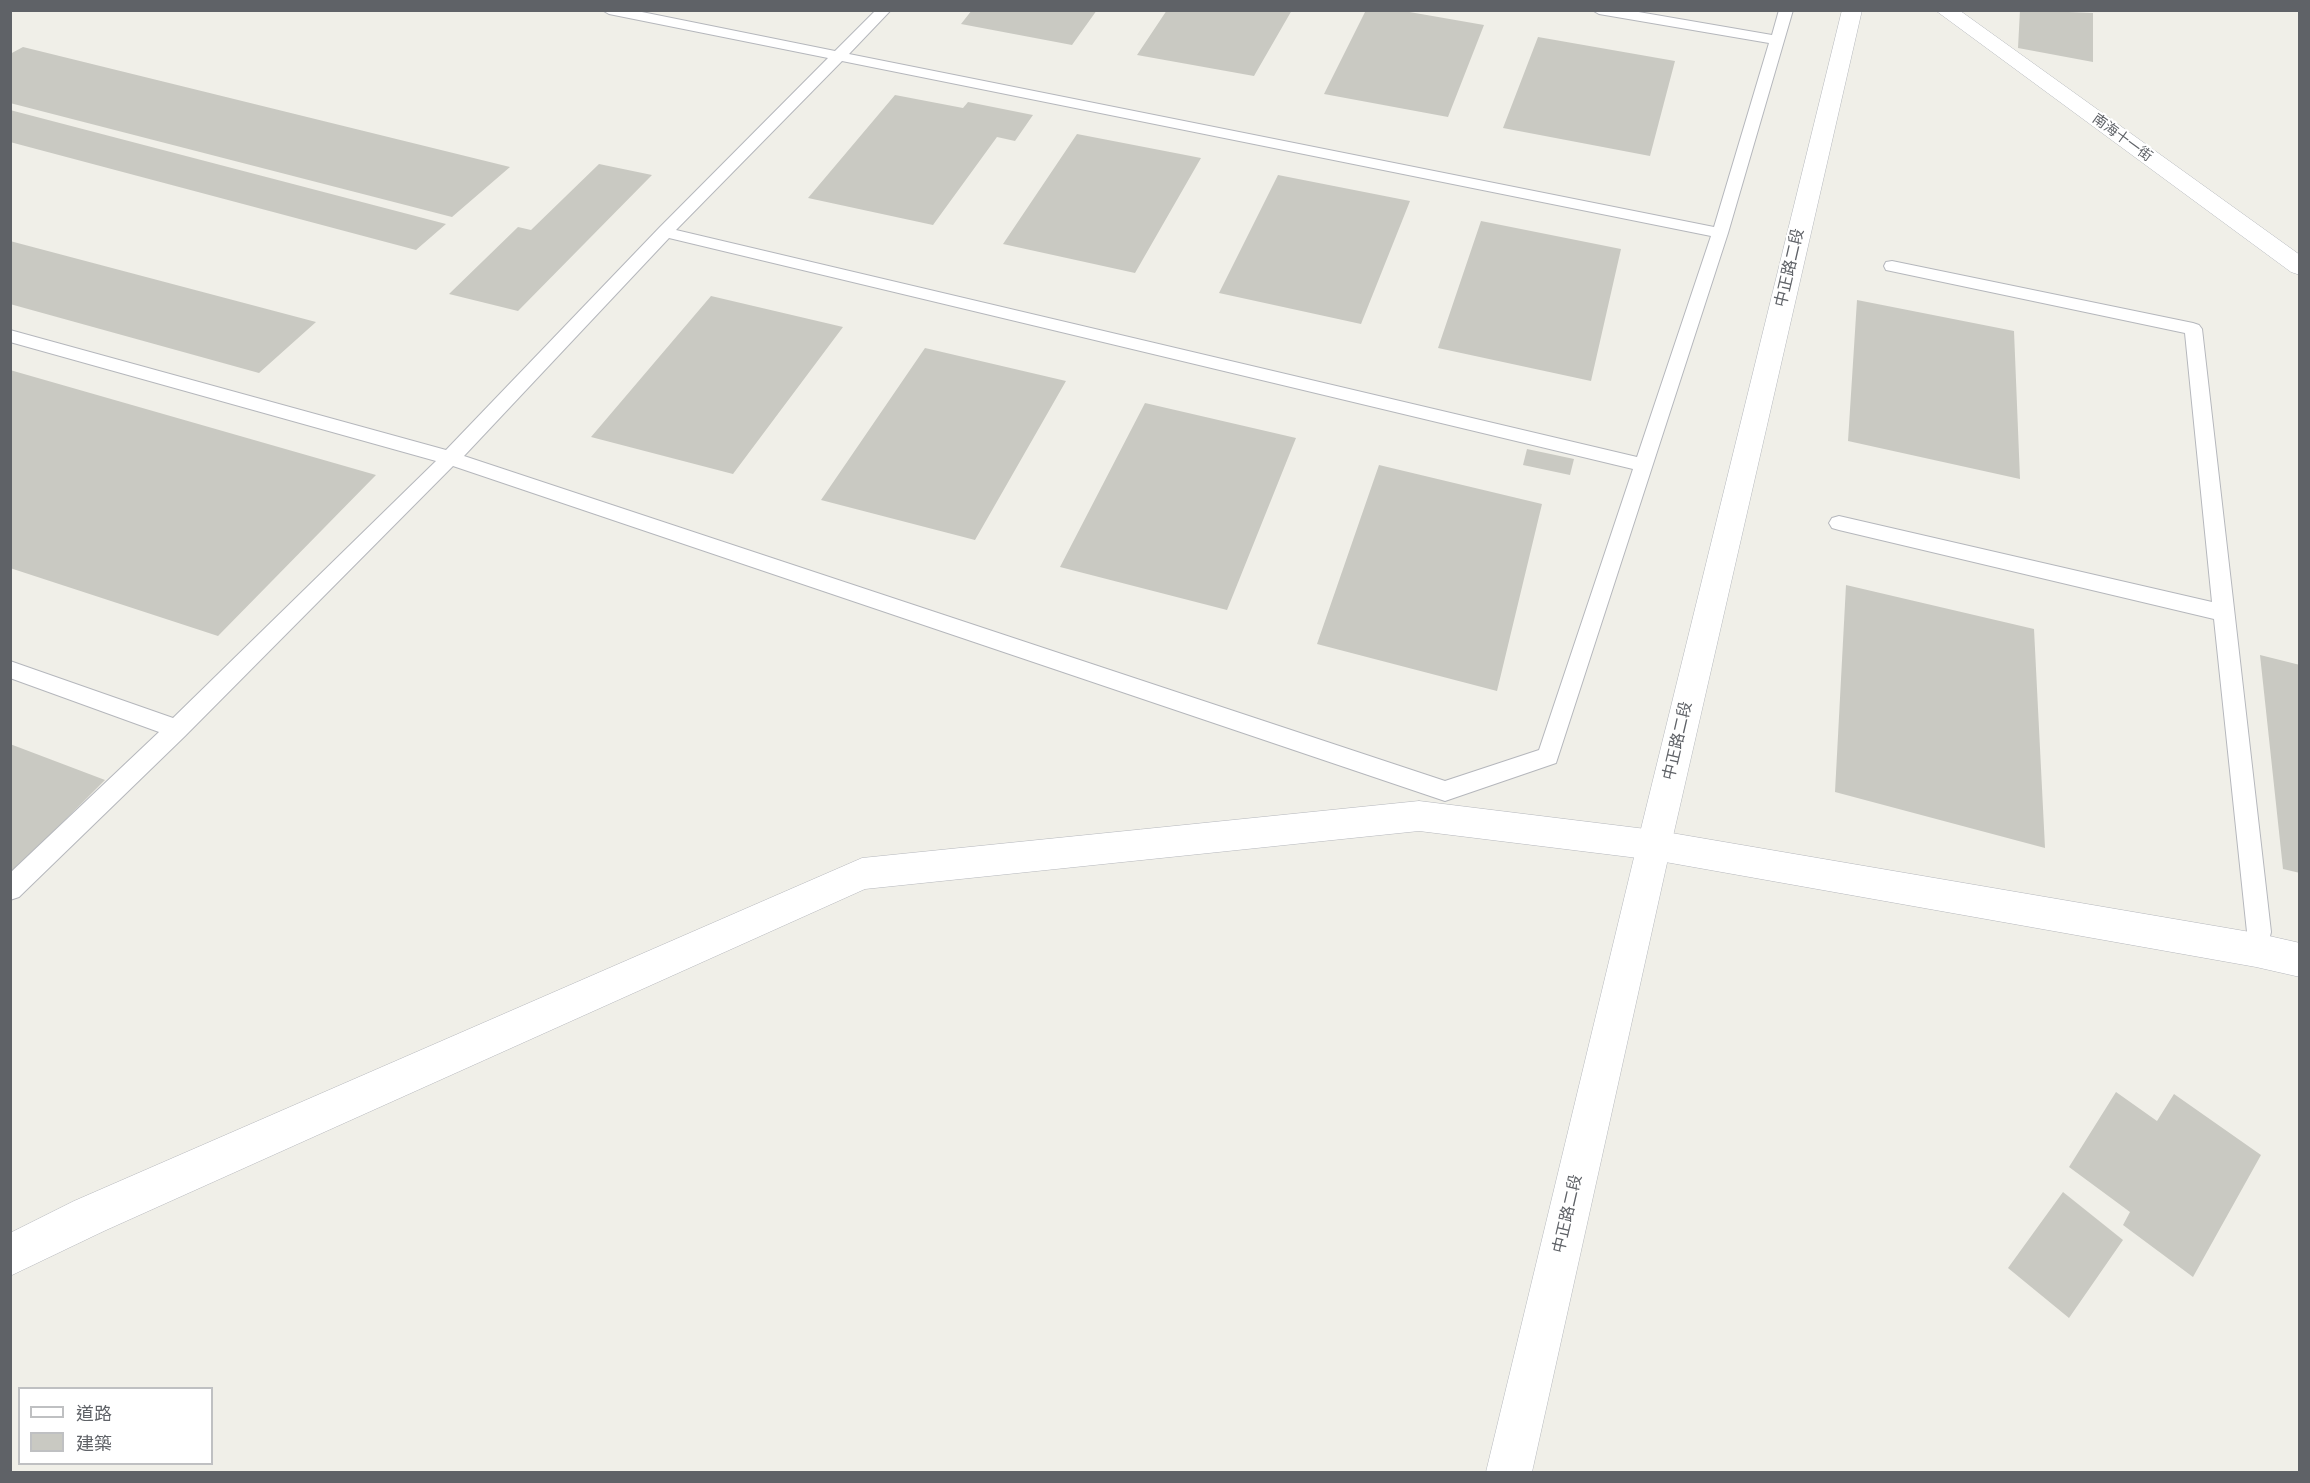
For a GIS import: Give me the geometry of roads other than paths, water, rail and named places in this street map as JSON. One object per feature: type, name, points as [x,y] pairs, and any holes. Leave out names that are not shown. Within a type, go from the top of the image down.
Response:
[{"type":"street","name":"中正路二段","points":[[1509,1473],[1653,845],[1851,10]]},
{"type":"street","name":"南海十一街","points":[[1945,10],[2300,267]]},
{"type":"street","points":[[10,1255],[89,1215],[862,874],[1419,816],[1653,845],[2256,950],[2300,960]]},
{"type":"lane","points":[[609,10],[1720,233]]},
{"type":"lane","points":[[10,889],[177,729],[450,458],[664,232],[884,10]]},
{"type":"lane","points":[[1599,10],[1777,39]]},
{"type":"lane","points":[[10,336],[450,458],[1445,791],[1548,756],[1720,233],[1786,10]]},
{"type":"lane","points":[[664,232],[1643,465]]},
{"type":"lane","points":[[1892,266],[2193,329],[2259,932],[2256,950]]},
{"type":"lane","points":[[1839,523],[2224,613]]},
{"type":"lane","points":[[10,669],[177,729]]}]
